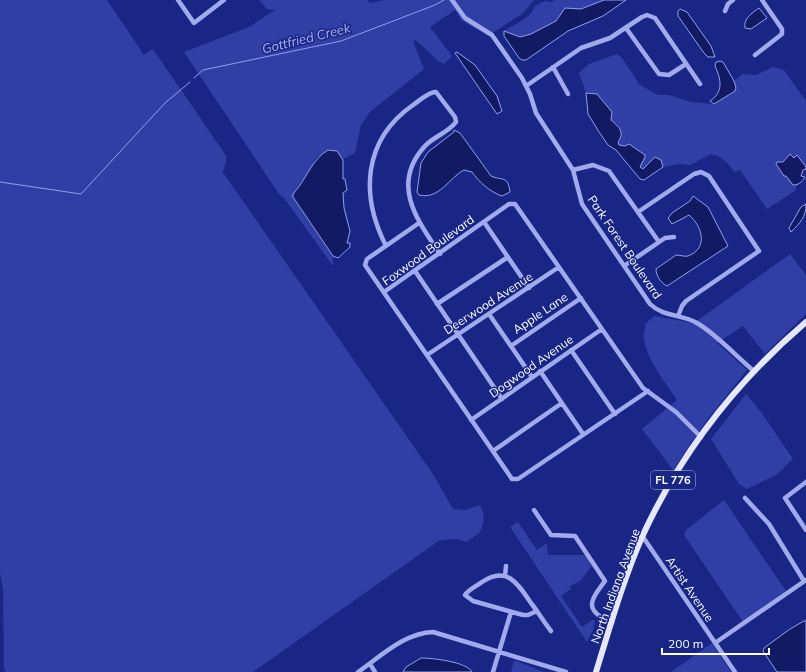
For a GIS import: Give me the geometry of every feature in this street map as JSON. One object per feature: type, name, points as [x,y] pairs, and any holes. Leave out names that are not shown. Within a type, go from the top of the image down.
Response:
[{"type":"main road","name":"North Indiana Avenue","points":[[596,672],[642,537],[671,484],[701,437],[726,402],[754,371],[806,322]]},
{"type":"street","points":[[178,0],[194,23],[224,0]]},
{"type":"street","name":"Park Forest Boulevard","points":[[452,0],[460,12],[470,21],[492,35],[526,86],[536,113],[573,170],[582,204],[653,307],[664,314],[678,316],[698,324],[754,371]]},
{"type":"street","points":[[725,11],[728,4],[733,0]]},
{"type":"street","points":[[755,55],[782,34],[782,29],[762,0]]},
{"type":"street","points":[[526,86],[580,48],[610,38],[645,16],[654,17],[700,84]]},
{"type":"street","points":[[626,28],[659,74],[669,75],[686,64]]},
{"type":"street","points":[[553,67],[568,94]]},
{"type":"street","points":[[386,246],[375,222],[370,202],[370,180],[374,158],[382,138],[395,121],[410,108],[434,92],[438,93],[455,118],[456,122],[425,146],[412,166],[409,181],[409,196],[412,210],[440,254]]},
{"type":"street","points":[[573,170],[593,165],[607,170],[659,242]]},
{"type":"street","points":[[638,212],[694,174],[704,173],[709,176],[759,251],[686,301],[678,316]]},
{"type":"street","name":"Foxwood Boulevard","points":[[648,391],[516,480],[510,478],[384,292],[510,204],[515,204],[643,388],[648,391],[676,412],[701,437]]},
{"type":"street","points":[[484,222],[529,288]]},
{"type":"street","points":[[384,292],[365,262],[367,259],[419,223]]},
{"type":"street","points":[[624,266],[665,238],[674,237]]},
{"type":"street","points":[[437,304],[508,258]]},
{"type":"street","name":"Deerwood Avenue","points":[[427,356],[559,267]]},
{"type":"street","points":[[415,271],[502,399]]},
{"type":"street","name":"Apple Lane","points":[[511,346],[581,298]]},
{"type":"street","points":[[489,314],[532,377]]},
{"type":"street","name":"Dogwood Avenue","points":[[471,420],[602,329]]},
{"type":"street","points":[[571,350],[615,414]]},
{"type":"street","points":[[540,371],[583,434]]},
{"type":"street","points":[[492,451],[562,403]]},
{"type":"street","points":[[806,482],[785,498],[806,530]]},
{"type":"street","points":[[715,643],[805,581],[768,524],[745,498]]},
{"type":"street","points":[[534,510],[551,535],[575,536],[605,580],[591,600],[591,606],[600,618],[612,623]]},
{"type":"street","name":"Artist Avenue","points":[[642,537],[735,672]]},
{"type":"street","points":[[505,576],[506,566]]},
{"type":"street","points":[[537,611],[525,616],[473,601],[465,595],[489,578],[505,576],[517,582],[537,611],[550,632]]},
{"type":"street","points":[[493,672],[512,612]]},
{"type":"street","points":[[358,672],[407,638],[426,632],[439,633],[566,672]]},
{"type":"street","points":[[370,664],[375,672]]},
{"type":"shaded area","points":[[0,0],[107,0],[144,55],[153,49],[227,157],[224,169],[222,171],[433,474],[453,509],[465,510],[480,505],[482,508],[483,523],[479,533],[466,542],[457,539],[440,540],[253,672],[6,672],[4,669],[3,589],[0,573]]},
{"type":"shaded area","points":[[259,0],[366,0],[371,3],[384,0],[534,0],[523,13],[488,36],[461,20],[455,10],[430,27],[452,56],[444,64],[438,61],[416,40],[413,41],[424,69],[370,112],[361,125],[355,153],[343,159],[335,151],[330,150],[315,159],[309,174],[293,194],[294,199],[333,257],[333,266],[284,198],[279,194],[184,52],[249,27],[275,10],[267,9]]},
{"type":"shaded area","points":[[555,0],[604,0],[581,9],[565,8],[556,21],[531,34],[520,37],[504,31],[530,14],[535,6],[545,1],[551,2]]},
{"type":"shaded area","points":[[604,0],[626,0],[603,16],[568,31],[526,60],[519,58],[504,36],[504,31],[520,37],[531,34],[556,21],[565,8],[581,9]]},
{"type":"shaded area","points":[[759,8],[767,18],[751,29],[745,28],[745,22],[747,19]]},
{"type":"shaded area","points":[[680,9],[687,12],[711,46],[715,57],[708,57],[704,53],[678,16],[678,11]]},
{"type":"shaded area","points":[[457,52],[475,65],[497,96],[502,111],[497,114],[455,53]]},
{"type":"shaded area","points":[[617,54],[622,58],[640,85],[658,95],[669,95],[691,102],[714,104],[735,91],[734,81],[743,74],[756,75],[773,67],[784,70],[806,101],[806,167],[797,155],[794,158],[792,155],[783,162],[777,162],[776,164],[793,185],[797,185],[795,191],[767,209],[740,170],[734,172],[725,161],[711,154],[690,165],[679,164],[663,167],[663,164],[651,161],[645,169],[640,167],[642,156],[633,148],[619,145],[619,127],[611,120],[610,110],[597,94],[586,93],[579,73],[589,64]]},
{"type":"shaded area","points":[[716,62],[723,62],[734,81],[736,88],[735,91],[714,104],[710,101],[718,94],[720,80],[715,66]]},
{"type":"shaded area","points":[[586,93],[597,94],[612,112],[611,120],[619,127],[621,132],[618,142],[619,145],[625,146],[629,144],[645,155],[640,167],[643,169],[655,157],[661,160],[663,167],[644,180],[640,179],[616,150],[608,145],[599,132],[588,114]]},
{"type":"shaded area","points":[[454,130],[460,133],[491,176],[504,180],[508,183],[510,192],[502,196],[493,192],[472,172],[464,170],[438,191],[426,196],[419,195],[417,192],[421,163],[428,152],[454,132]]},
{"type":"shaded area","points":[[328,150],[337,151],[343,160],[343,179],[345,179],[347,190],[343,193],[344,208],[350,231],[347,243],[350,243],[350,247],[338,258],[333,256],[293,197],[293,194],[313,164]]},
{"type":"shaded area","points":[[790,154],[794,158],[797,155],[806,167],[801,176],[805,177],[800,183],[795,185],[793,185],[786,176],[784,176],[776,164],[777,162],[783,162]]},
{"type":"shaded area","points":[[693,196],[708,207],[728,246],[667,286],[659,279],[656,269],[676,255],[688,256],[695,252],[699,248],[701,242],[700,231],[694,220],[689,215],[672,224],[668,218],[672,213],[690,201]]},
{"type":"shaded area","points":[[806,204],[805,213],[802,220],[791,232],[789,228],[801,207]]},
{"type":"shaded area","points":[[790,254],[806,275],[806,314],[765,354],[743,326],[717,343],[747,370],[707,420],[673,470],[642,429],[677,400],[657,371],[649,355],[644,339],[645,324],[654,316],[694,323]]},
{"type":"shaded area","points":[[746,394],[761,412],[793,459],[776,475],[747,489],[739,484],[711,439]]},
{"type":"shaded area","points":[[724,500],[786,591],[743,622],[684,535],[686,530]]},
{"type":"shaded area","points":[[518,522],[537,550],[547,543],[548,555],[585,555],[592,566],[580,581],[569,587],[571,589],[561,596],[582,627],[592,620],[595,621],[593,630],[587,642],[510,527]]},
{"type":"shaded area","points":[[806,621],[806,672],[777,672],[763,651],[764,648],[790,629]]},
{"type":"shaded area","points":[[712,643],[731,672],[671,672]]},
{"type":"shaded area","points":[[421,658],[457,663],[472,672],[403,672],[406,667]]},
{"type":"shaded area","points":[[514,660],[544,672],[511,672]]},
{"type":"waterway","name":"Gottfried Creek","points":[[194,78],[203,70],[341,41],[435,5],[444,0]]},
{"type":"waterway","name":"Gottfried Creek","points":[[0,182],[81,194],[165,103],[190,82]]}]
